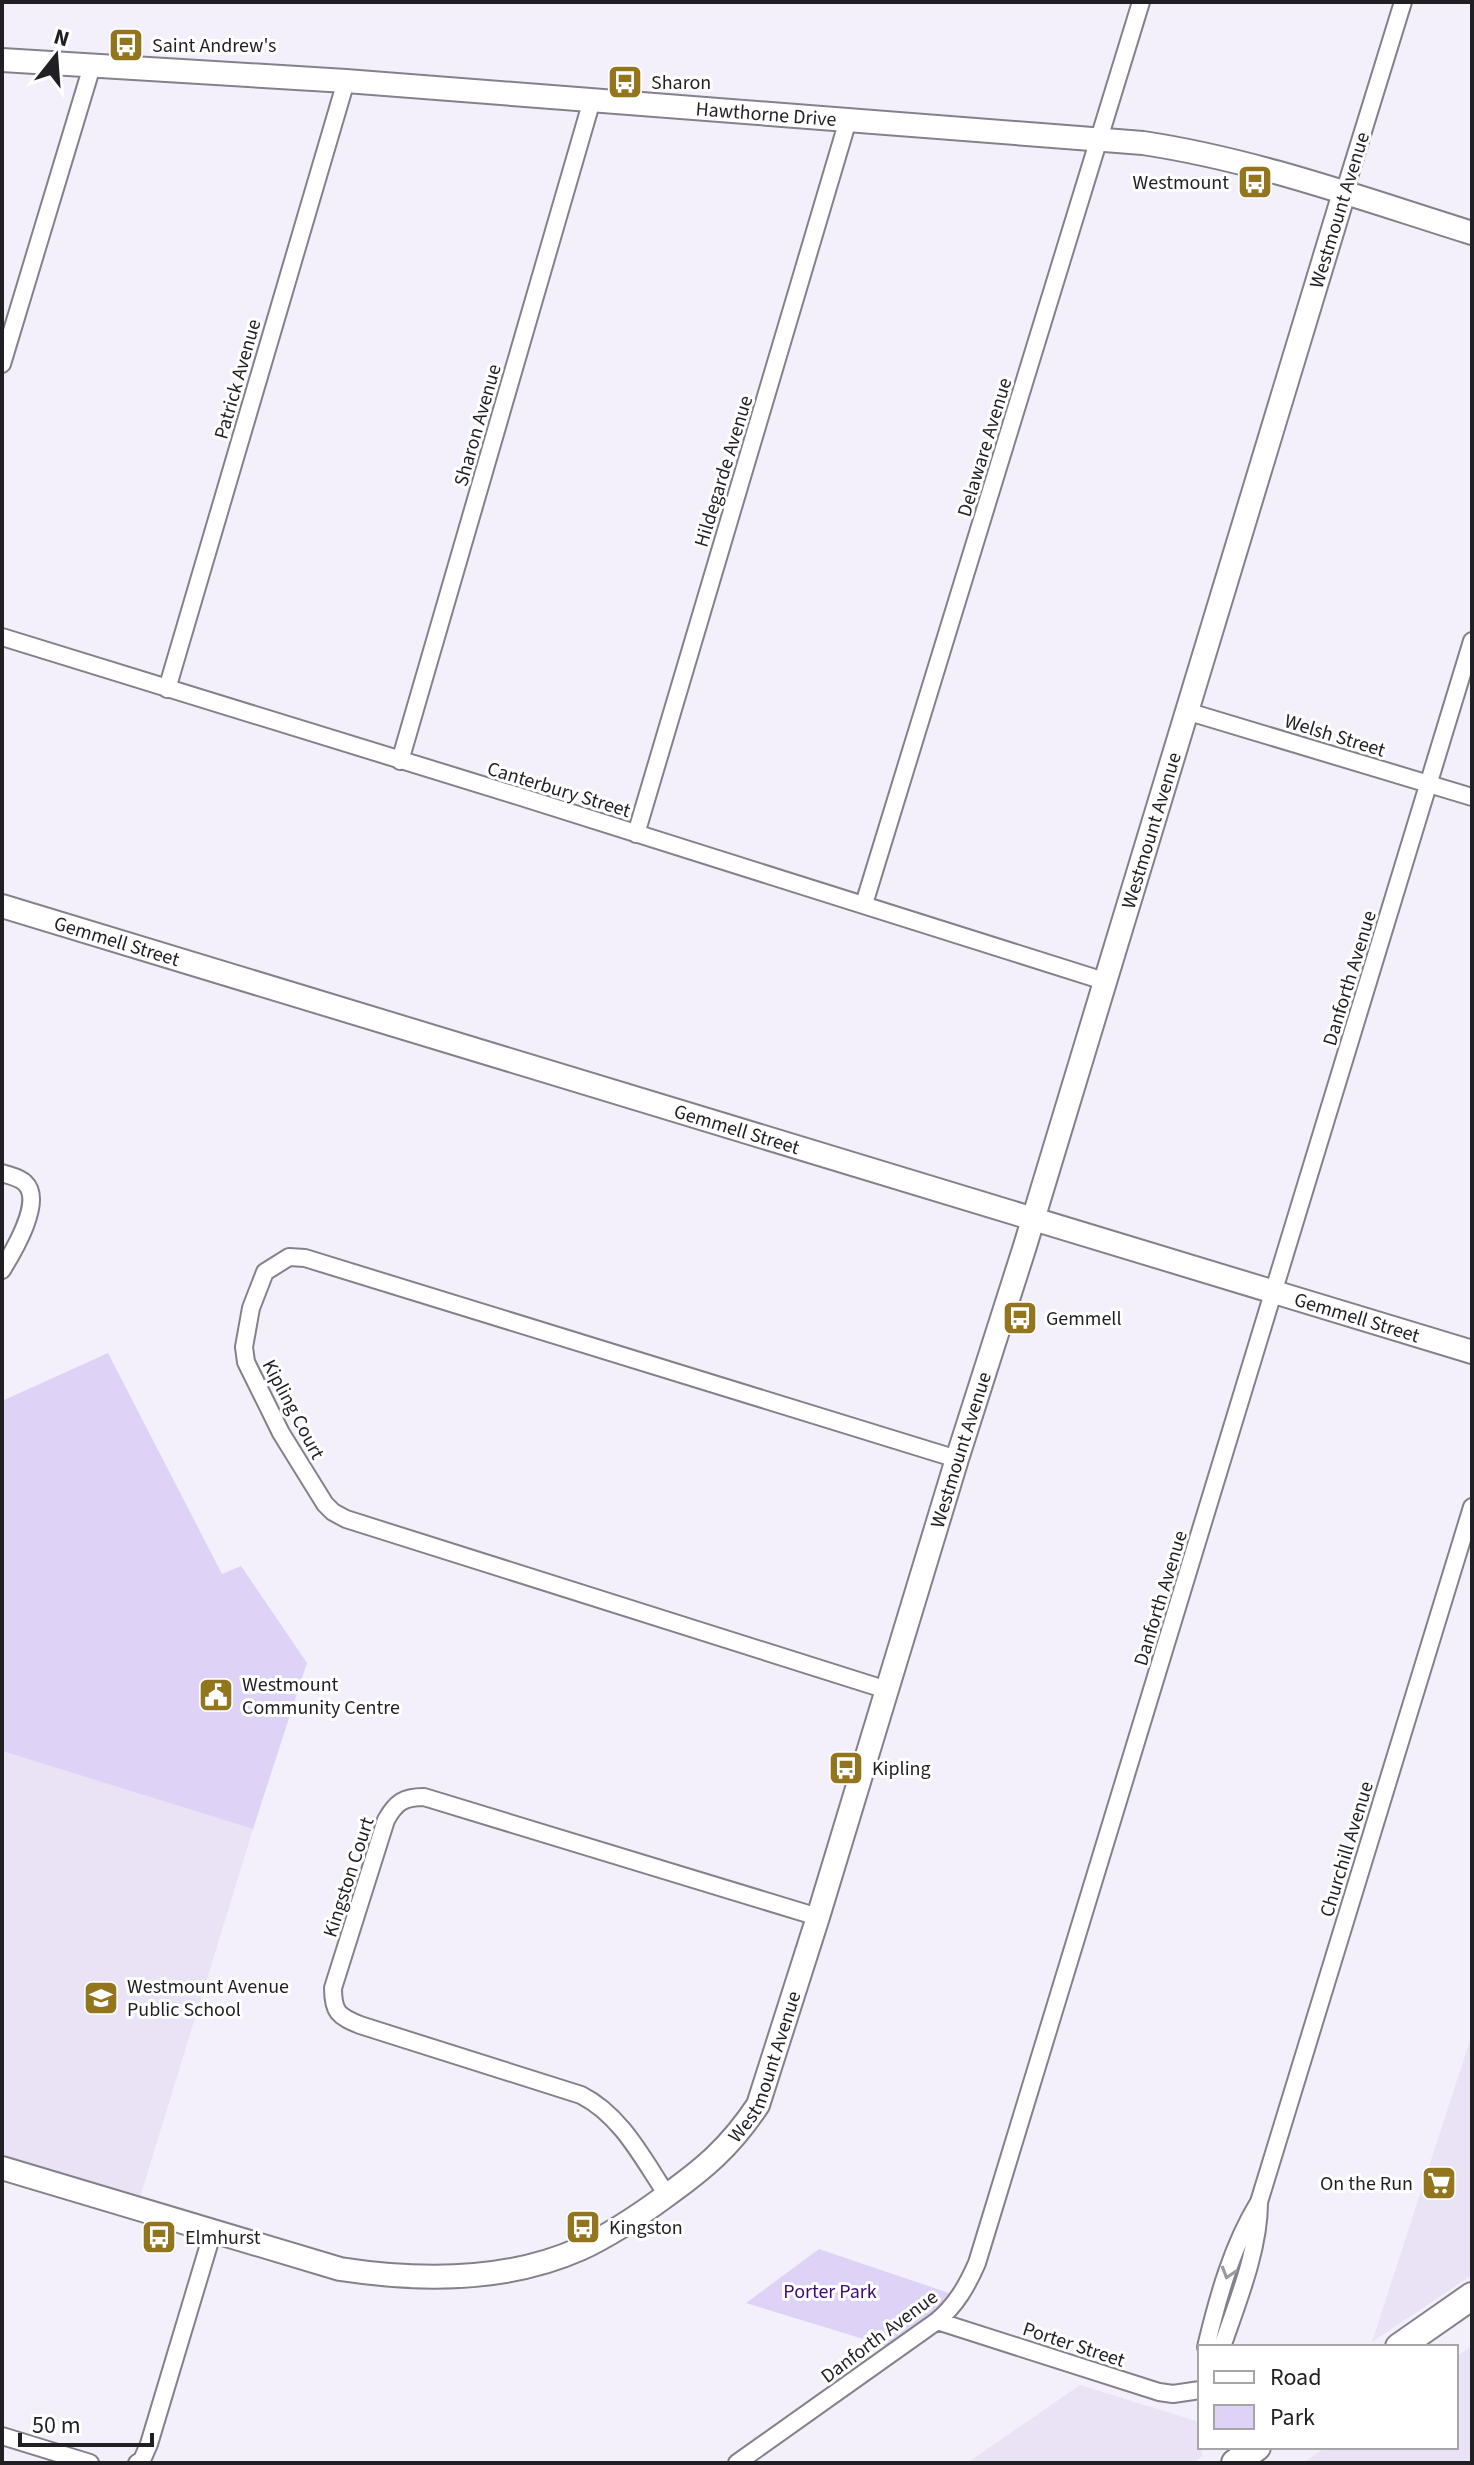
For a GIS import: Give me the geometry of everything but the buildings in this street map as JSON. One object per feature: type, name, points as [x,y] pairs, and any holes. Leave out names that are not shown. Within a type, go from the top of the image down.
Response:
[{"type":"main road","points":[[1402,2345],[1472,2296]]},
{"type":"street","name":"Delaware Avenue","points":[[864,904],[1141,2]]},
{"type":"street","name":"Westmount Avenue","points":[[2,2168],[340,2269],[387,2277],[476,2274],[547,2261],[608,2234],[667,2195],[721,2153],[758,2105],[1033,1218],[1403,2]]},
{"type":"street","name":"Hawthorne Drive","points":[[2,60],[346,81],[1143,143],[1203,153],[1267,169],[1472,233]]},
{"type":"street","points":[[2,364],[92,66]]},
{"type":"street","name":"Patrick Avenue","points":[[167,689],[346,81]]},
{"type":"street","name":"Sharon Avenue","points":[[400,761],[592,100]]},
{"type":"street","name":"Hildegarde Avenue","points":[[636,834],[848,120]]},
{"type":"street","name":"Canterbury Street","points":[[2,637],[1104,981]]},
{"type":"street","name":"Danforth Avenue","points":[[737,2463],[937,2321],[952,2308],[977,2263],[1472,641]]},
{"type":"street","name":"Welsh Street","points":[[1186,711],[1472,797]]},
{"type":"street","name":"Gemmell Street","points":[[2,906],[1472,1352]]},
{"type":"street","points":[[2,1173],[28,1185],[32,1196],[16,1246],[2,1270]]},
{"type":"street","name":"Kipling Court","points":[[887,1690],[346,1519],[333,1512],[315,1490],[281,1433],[246,1362],[244,1347],[251,1308],[265,1272],[289,1257],[305,1258],[957,1459]]},
{"type":"street","name":"Churchill Avenue","points":[[1207,2345],[1236,2246],[1259,2202],[1472,1507]]},
{"type":"street","name":"Kingston Court","points":[[667,2195],[617,2123],[594,2101],[360,2025],[337,2013],[333,1988],[393,1806],[406,1797],[424,1797],[818,1917]]},
{"type":"street","name":"Churchill Avenue","points":[[1223,2345],[1252,2253],[1259,2224],[1259,2202]]},
{"type":"street","points":[[137,2463],[142,2460],[149,2444],[213,2231]]},
{"type":"street","name":"Porter Street","points":[[937,2321],[1159,2392],[1173,2394],[1198,2390]]},
{"type":"street","points":[[2,2436],[90,2463]]},
{"type":"shaded area","name":"Westmount Avenue Public School","points":[[2,1751],[253,1829],[137,2207],[2,2167]]},
{"type":"shaded area","points":[[1472,2034],[1472,2275],[1372,2342]]},
{"type":"shaded area","points":[[1472,2346],[1472,2463],[1303,2463],[1323,2449],[1458,2449],[1458,2356]]},
{"type":"shaded area","points":[[1080,2385],[1196,2421],[1198,2449],[1201,2449],[1202,2456],[1193,2463],[967,2463]]},
{"type":"green space","points":[[108,1353],[222,1574],[241,1566],[307,1663],[253,1829],[2,1751],[2,1401]]},
{"type":"green space","name":"Porter Park","points":[[819,2249],[958,2296],[896,2349],[746,2303]]},
{"type":"place","name":"Saint Andrew's","points":[[126,45]]},
{"type":"place","name":"Sharon","points":[[625,82]]},
{"type":"place","name":"Westmount","points":[[1255,182]]},
{"type":"place","name":"Gemmell","points":[[1020,1318]]},
{"type":"place","name":"Westmount Community Centre","points":[[216,1695]]},
{"type":"place","name":"Kipling","points":[[846,1768]]},
{"type":"place","name":"Westmount Avenue Public School","points":[[101,1998]]},
{"type":"place","name":"On the Run","points":[[1439,2183]]},
{"type":"place","name":"Kingston","points":[[583,2227]]},
{"type":"place","name":"Elmhurst","points":[[159,2237]]}]
